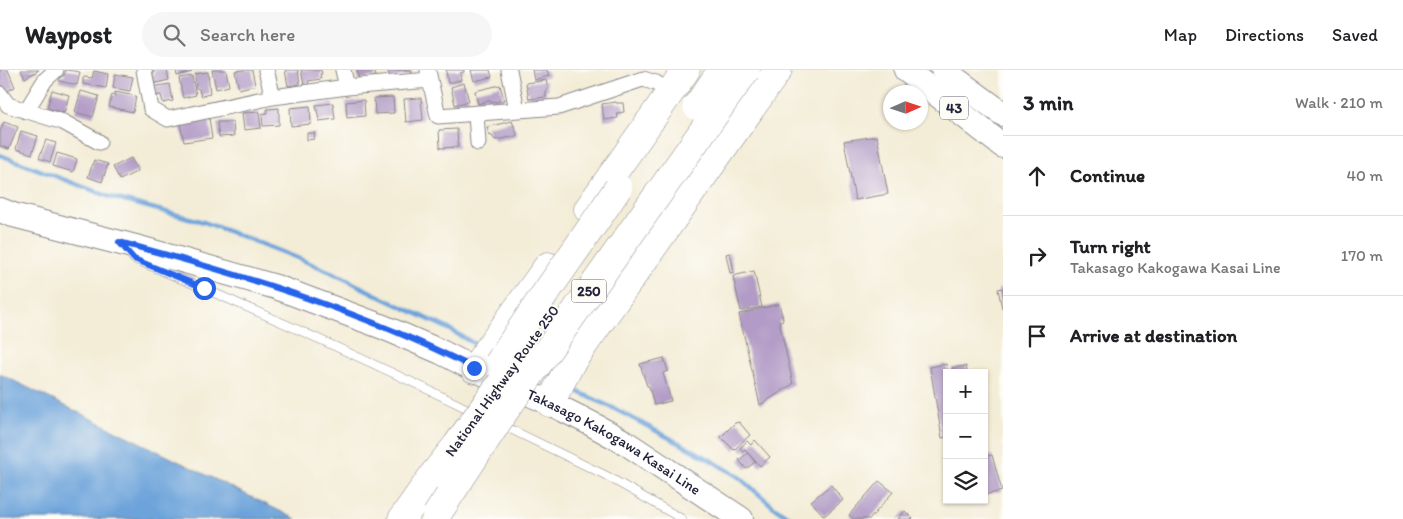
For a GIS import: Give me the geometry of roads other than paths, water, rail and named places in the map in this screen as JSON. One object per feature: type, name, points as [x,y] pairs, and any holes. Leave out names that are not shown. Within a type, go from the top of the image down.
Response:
[{"type":"highway","points":[[474,368],[686,70]]},
{"type":"highway","name":"250","points":[[433,475],[465,418],[518,332],[702,70]]},
{"type":"highway","name":"National Highway Route 250","points":[[402,519],[463,437],[722,70]]},
{"type":"highway","name":"National Highway Route 250","points":[[435,518],[502,416],[746,70]]},
{"type":"highway","name":"250","points":[[435,518],[476,471],[536,394],[766,70]]},
{"type":"highway","points":[[550,403],[571,364],[778,70]]},
{"type":"main road","name":"43","points":[[906,70],[1003,146]]},
{"type":"main road","name":"43","points":[[943,70],[1003,114]]},
{"type":"main road","name":"Takasago Kakogawa Kasai Line","points":[[0,210],[276,287],[383,327],[441,352],[588,422],[626,443],[741,519]]},
{"type":"street","points":[[26,111],[45,80],[56,70]]},
{"type":"street","points":[[144,70],[151,109],[168,118],[272,97],[429,75],[438,116],[559,107],[643,79],[656,83],[669,93]]},
{"type":"street","points":[[266,70],[272,97]]},
{"type":"street","points":[[343,70],[347,87]]},
{"type":"street","points":[[509,70],[517,110]]},
{"type":"street","points":[[3,101],[26,111],[63,122],[99,142]]},
{"type":"street","points":[[476,114],[478,143]]},
{"type":"lane","points":[[119,242],[134,259],[312,336],[483,416]]},
{"type":"lane","points":[[492,420],[605,475],[682,519]]},
{"type":"water","points":[[0,374],[296,519],[0,519]]},
{"type":"waterway","points":[[0,155],[110,197],[204,222],[285,253],[331,272],[480,346]]},
{"type":"waterway","points":[[568,387],[615,409],[709,459],[739,477],[774,507],[792,519]]}]
